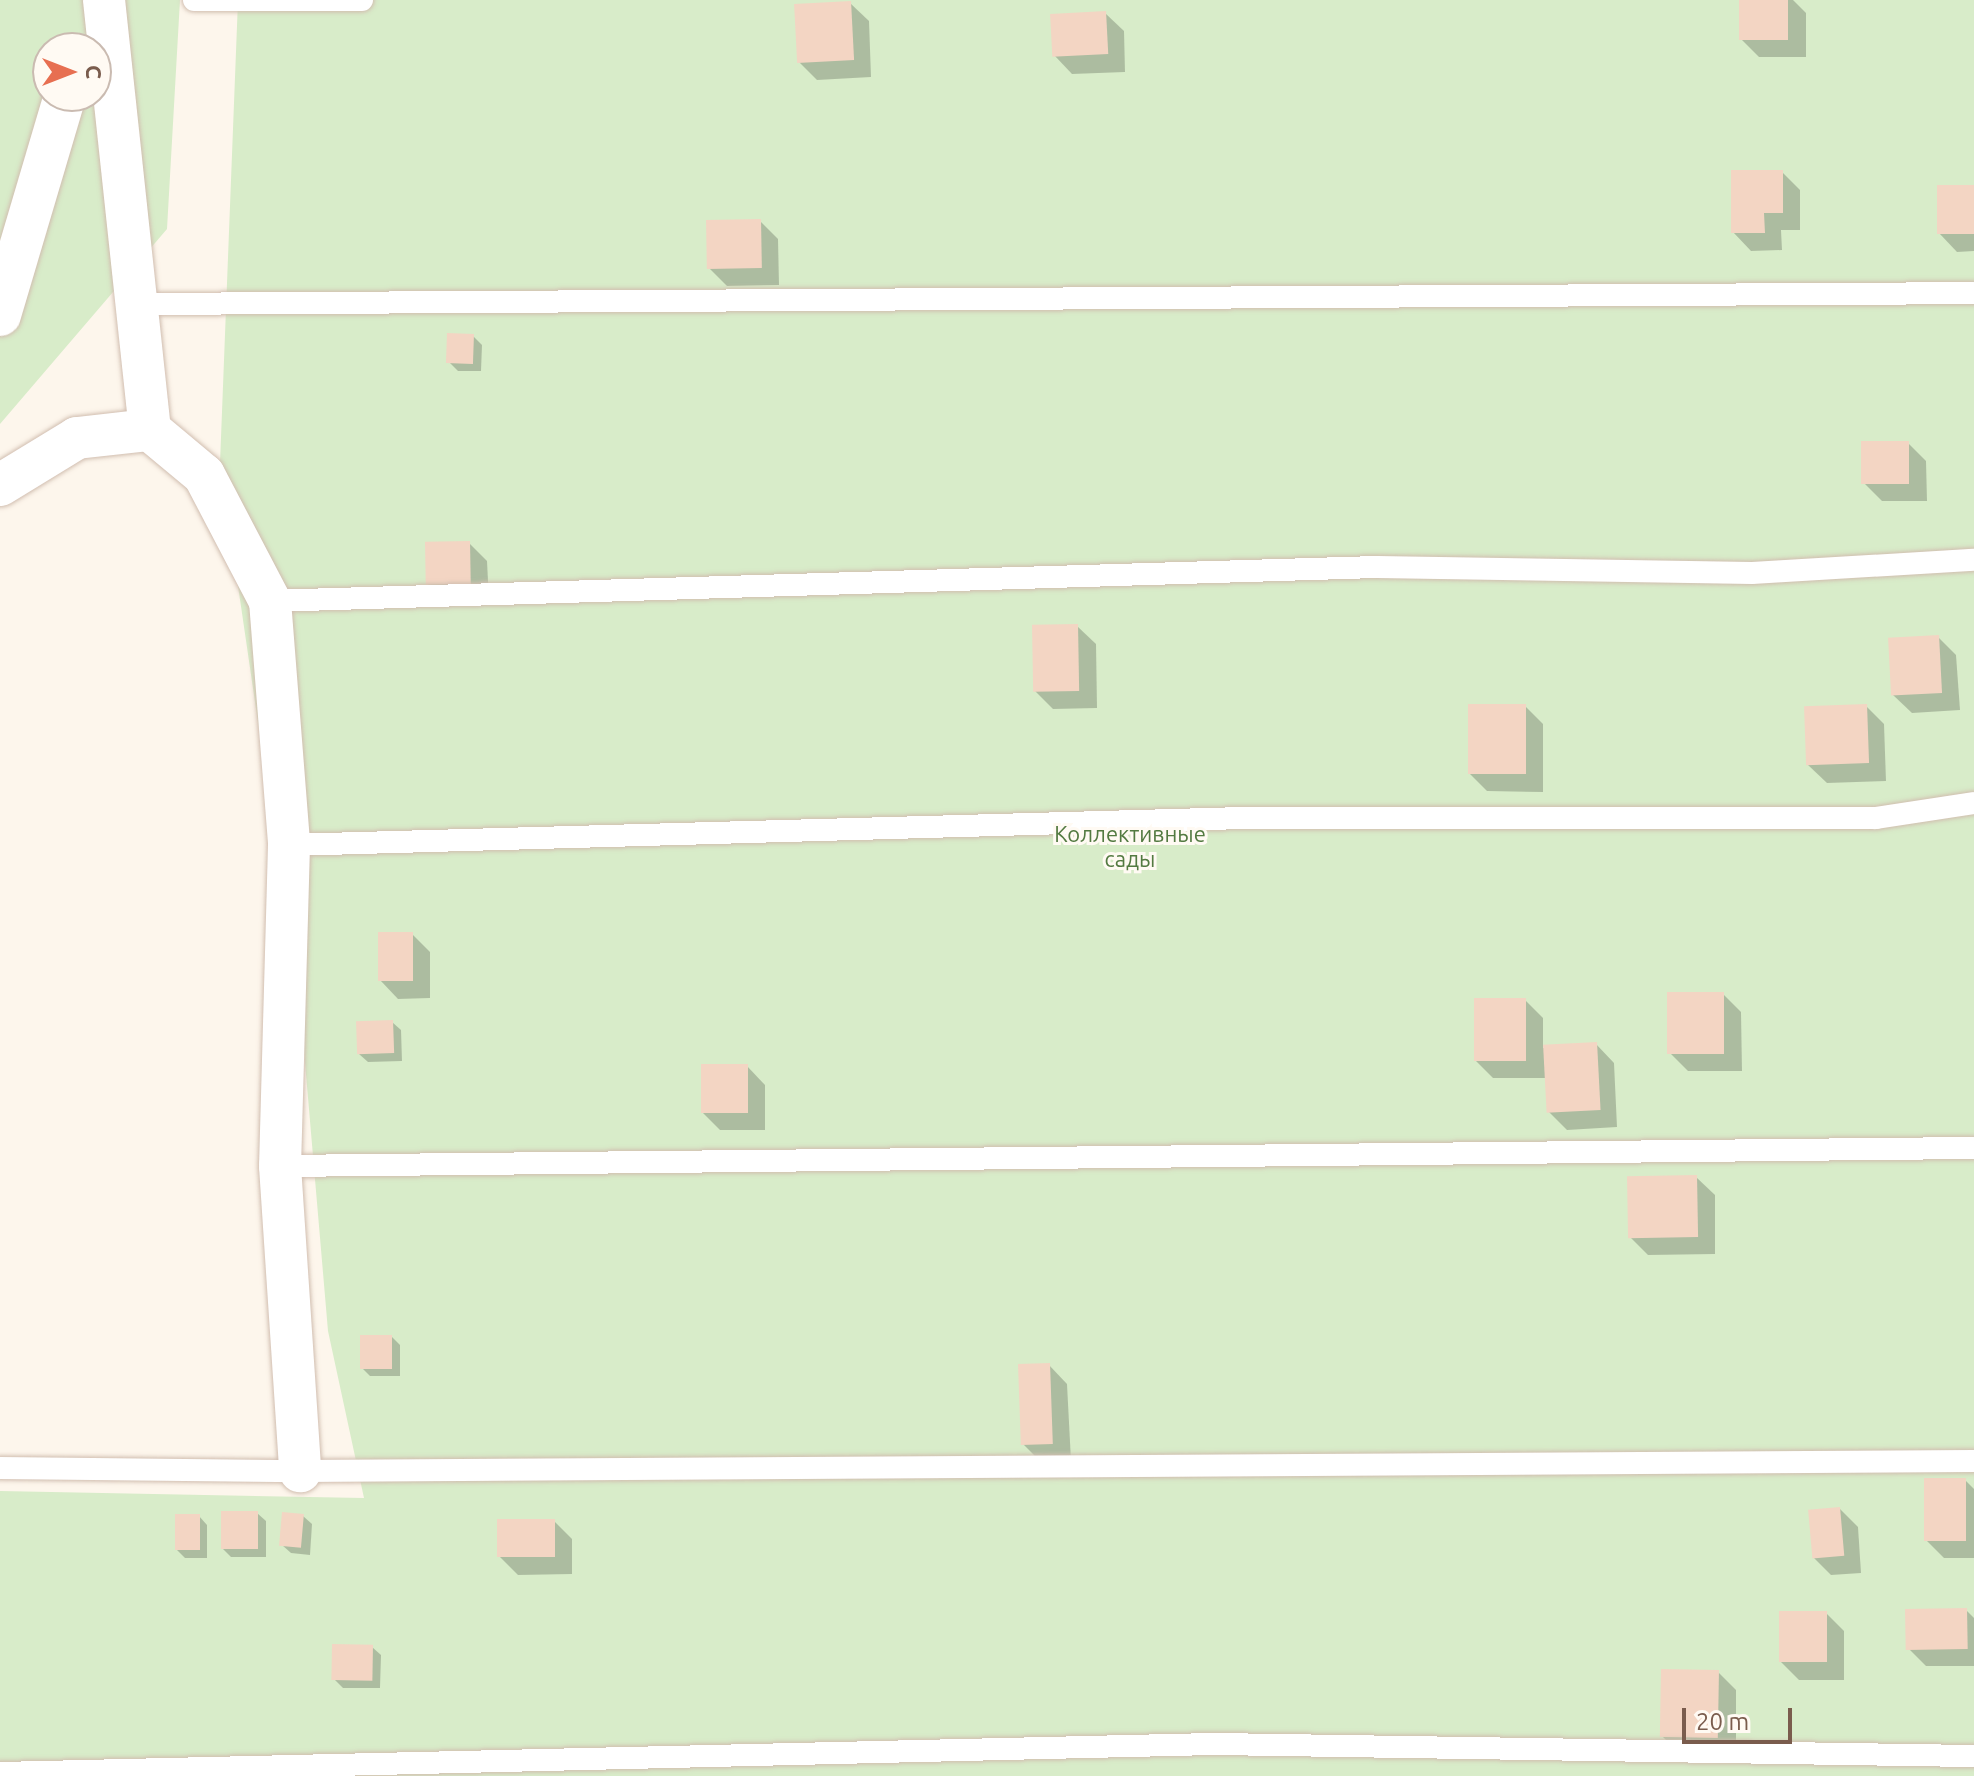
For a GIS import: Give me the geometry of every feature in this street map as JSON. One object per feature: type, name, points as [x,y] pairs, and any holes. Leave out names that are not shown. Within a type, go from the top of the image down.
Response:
[{"type":"street","points":[[86,32],[97,0]]},
{"type":"street","points":[[104,0],[150,430],[204,475],[270,601],[289,845],[280,1166],[300,1471]]},
{"type":"street","points":[[0,315],[60,112]]},
{"type":"street","points":[[0,485],[77,438],[150,430]]},
{"type":"lane","points":[[194,0],[362,0]]},
{"type":"lane","points":[[137,304],[1974,293]]},
{"type":"lane","points":[[270,601],[1377,567],[1752,573],[1974,560]]},
{"type":"lane","points":[[289,845],[1246,818],[1876,818],[1974,803]]},
{"type":"lane","points":[[280,1166],[1974,1148]]},
{"type":"lane","points":[[0,1468],[300,1471],[1974,1461]]},
{"type":"lane","points":[[0,1773],[1216,1744],[1974,1756]]},
{"type":"green space","points":[[0,0],[180,0],[167,229],[0,424]]},
{"type":"green space","name":"Коллективные сады","points":[[238,0],[1974,0],[1974,1776],[0,1776],[0,1491],[364,1498],[328,1331],[301,1016],[220,463]]},
{"type":"building","points":[[1739,0],[1788,0],[1788,40],[1739,40]]},
{"type":"building","points":[[851,1],[854,60],[797,63],[794,4]]},
{"type":"building","points":[[1106,11],[1108,54],[1052,57],[1050,14]]},
{"type":"building","points":[[1731,170],[1783,170],[1783,213],[1764,213],[1765,233],[1731,233]]},
{"type":"building","points":[[1937,185],[1974,185],[1974,234],[1937,234]]},
{"type":"building","points":[[761,219],[762,268],[707,269],[706,220]]},
{"type":"building","points":[[447,333],[474,334],[473,364],[446,363]]},
{"type":"building","points":[[1861,441],[1909,441],[1909,484],[1861,484]]},
{"type":"building","points":[[470,541],[471,584],[426,585],[425,542]]},
{"type":"building","points":[[1078,624],[1079,691],[1033,692],[1032,625]]},
{"type":"building","points":[[1939,635],[1942,693],[1891,696],[1888,638]]},
{"type":"building","points":[[1468,704],[1526,704],[1526,774],[1468,774]]},
{"type":"building","points":[[1867,704],[1869,763],[1806,765],[1804,706]]},
{"type":"building","points":[[378,932],[413,932],[413,981],[378,981]]},
{"type":"building","points":[[1667,992],[1724,992],[1724,1054],[1667,1054]]},
{"type":"building","points":[[1474,998],[1526,998],[1526,1061],[1474,1061]]},
{"type":"building","points":[[393,1020],[394,1053],[357,1054],[356,1021]]},
{"type":"building","points":[[1597,1042],[1601,1110],[1547,1113],[1543,1045]]},
{"type":"building","points":[[701,1064],[748,1064],[748,1113],[701,1113]]},
{"type":"building","points":[[1697,1175],[1698,1237],[1628,1238],[1627,1176]]},
{"type":"building","points":[[360,1335],[392,1335],[392,1369],[360,1369]]},
{"type":"building","points":[[1050,1363],[1053,1444],[1021,1445],[1018,1364]]},
{"type":"building","points":[[1924,1478],[1966,1478],[1966,1541],[1924,1541]]},
{"type":"building","points":[[1840,1507],[1844,1556],[1812,1559],[1808,1510]]},
{"type":"building","points":[[221,1511],[258,1511],[258,1549],[221,1549]]},
{"type":"building","points":[[282,1512],[304,1514],[301,1548],[279,1546]]},
{"type":"building","points":[[175,1514],[200,1514],[200,1550],[175,1550]]},
{"type":"building","points":[[497,1519],[555,1519],[555,1557],[497,1557]]},
{"type":"building","points":[[1967,1608],[1968,1649],[1906,1650],[1905,1609]]},
{"type":"building","points":[[1779,1611],[1827,1611],[1827,1662],[1779,1662]]},
{"type":"building","points":[[332,1644],[373,1645],[372,1681],[331,1680]]},
{"type":"building","points":[[1661,1669],[1719,1670],[1718,1738],[1660,1737]]}]
